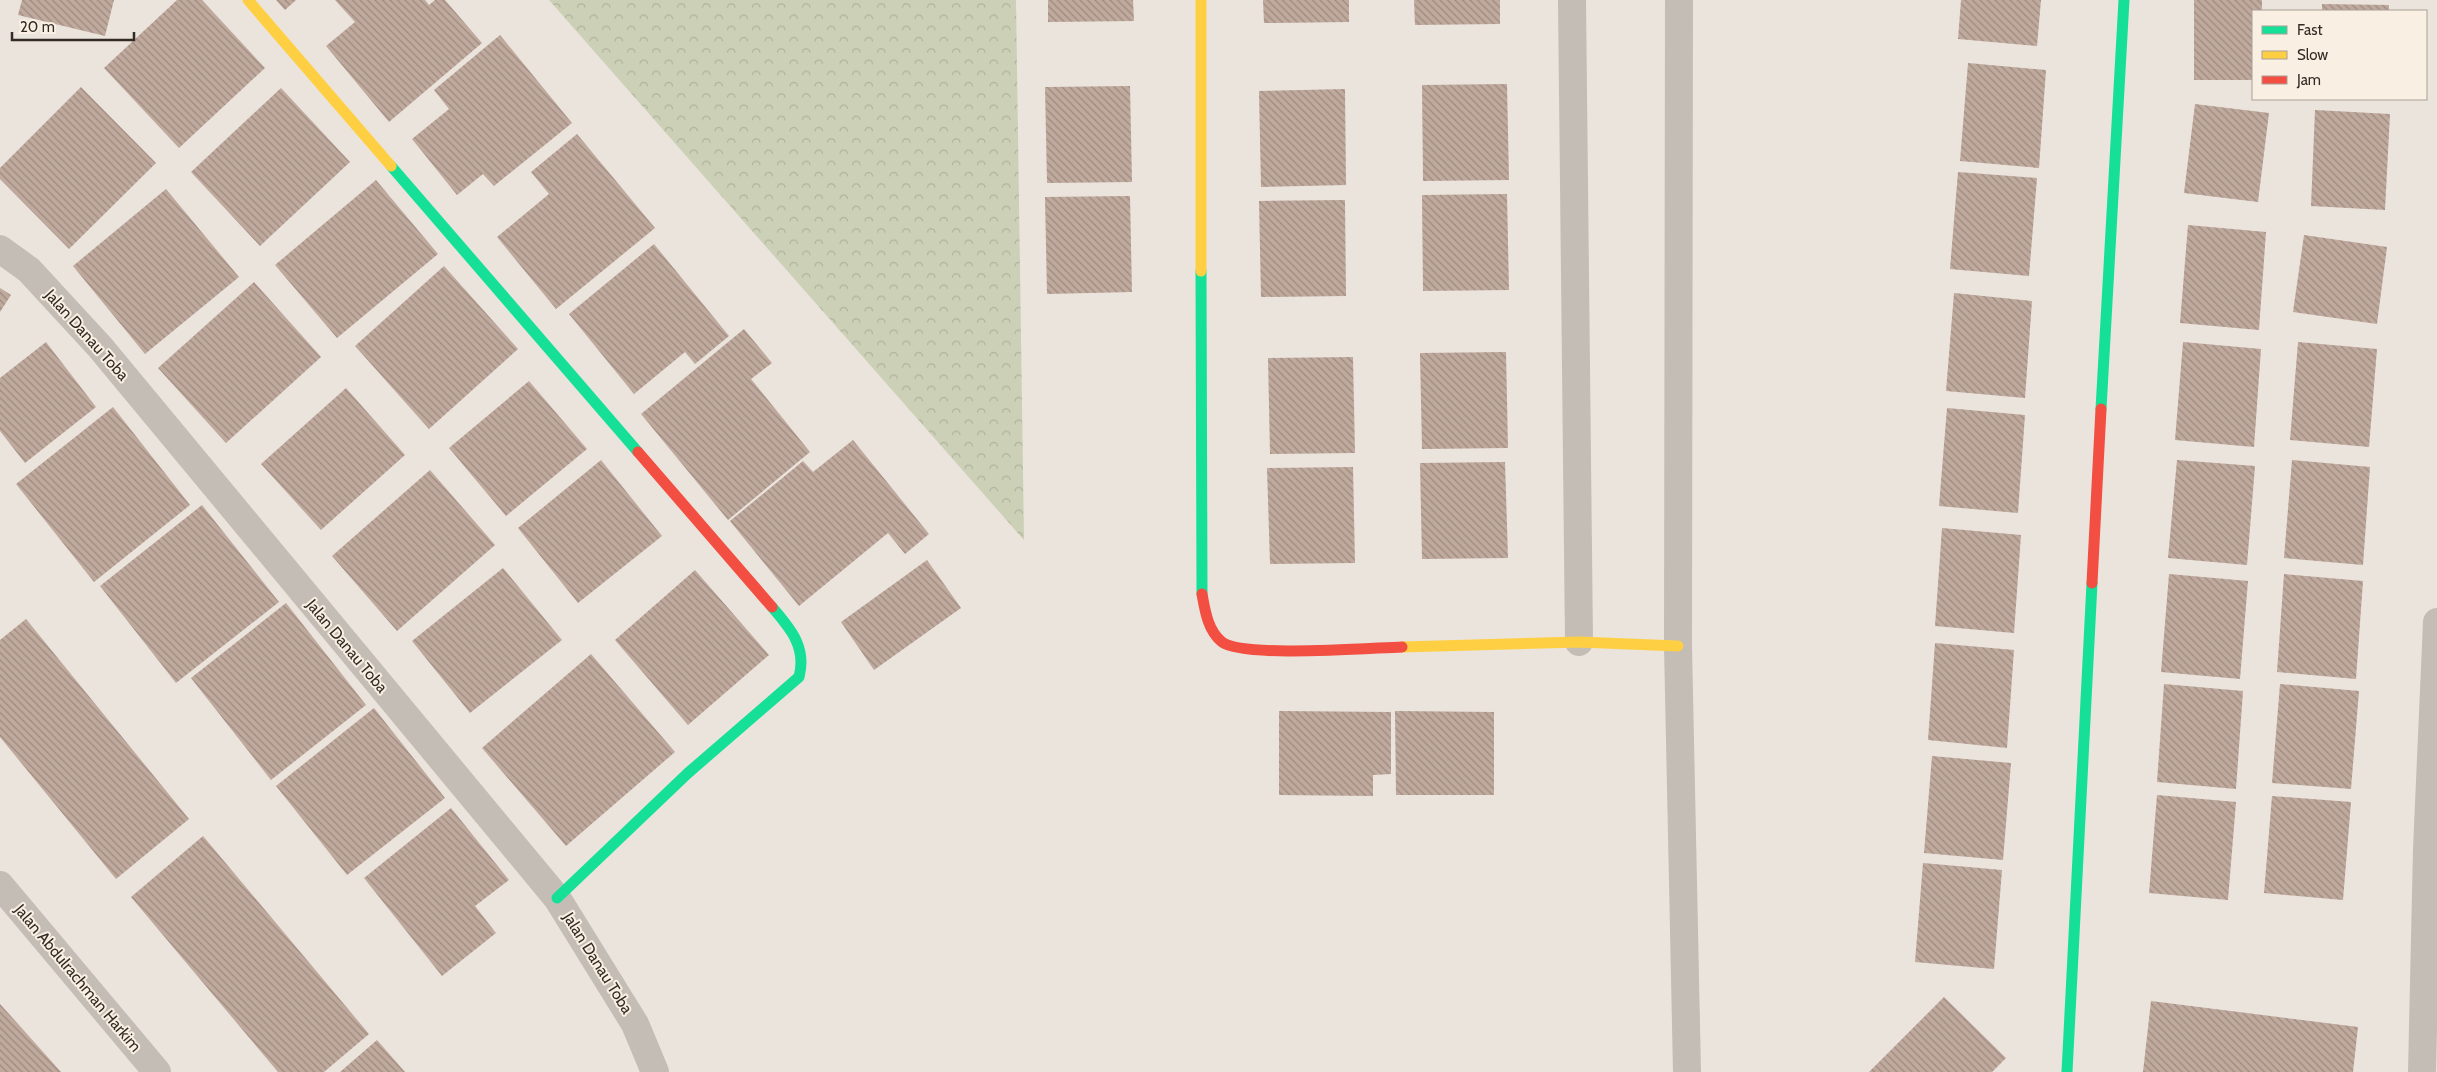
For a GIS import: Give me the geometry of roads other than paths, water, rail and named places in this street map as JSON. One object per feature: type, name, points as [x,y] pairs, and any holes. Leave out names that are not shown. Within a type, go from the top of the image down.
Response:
[{"type":"street","points":[[248,0],[792,630],[798,641],[803,666],[799,677],[688,773],[557,898]]},
{"type":"street","points":[[1201,0],[1202,589],[1206,616],[1215,637],[1232,648],[1261,651],[1579,642],[1678,646]]},
{"type":"street","points":[[1572,0],[1579,642]]},
{"type":"street","points":[[1679,0],[1678,646],[1687,1072]]},
{"type":"street","points":[[2067,1072],[2096,485],[2124,0]]},
{"type":"street","name":"Jalan Danau Toba","points":[[0,249],[29,270],[100,347],[557,898],[635,1024],[655,1072]]},
{"type":"street","points":[[2422,1072],[2432,849],[2437,622]]},
{"type":"street","name":"Jalan Abdulrachman Harkim","points":[[0,885],[156,1072]]}]
